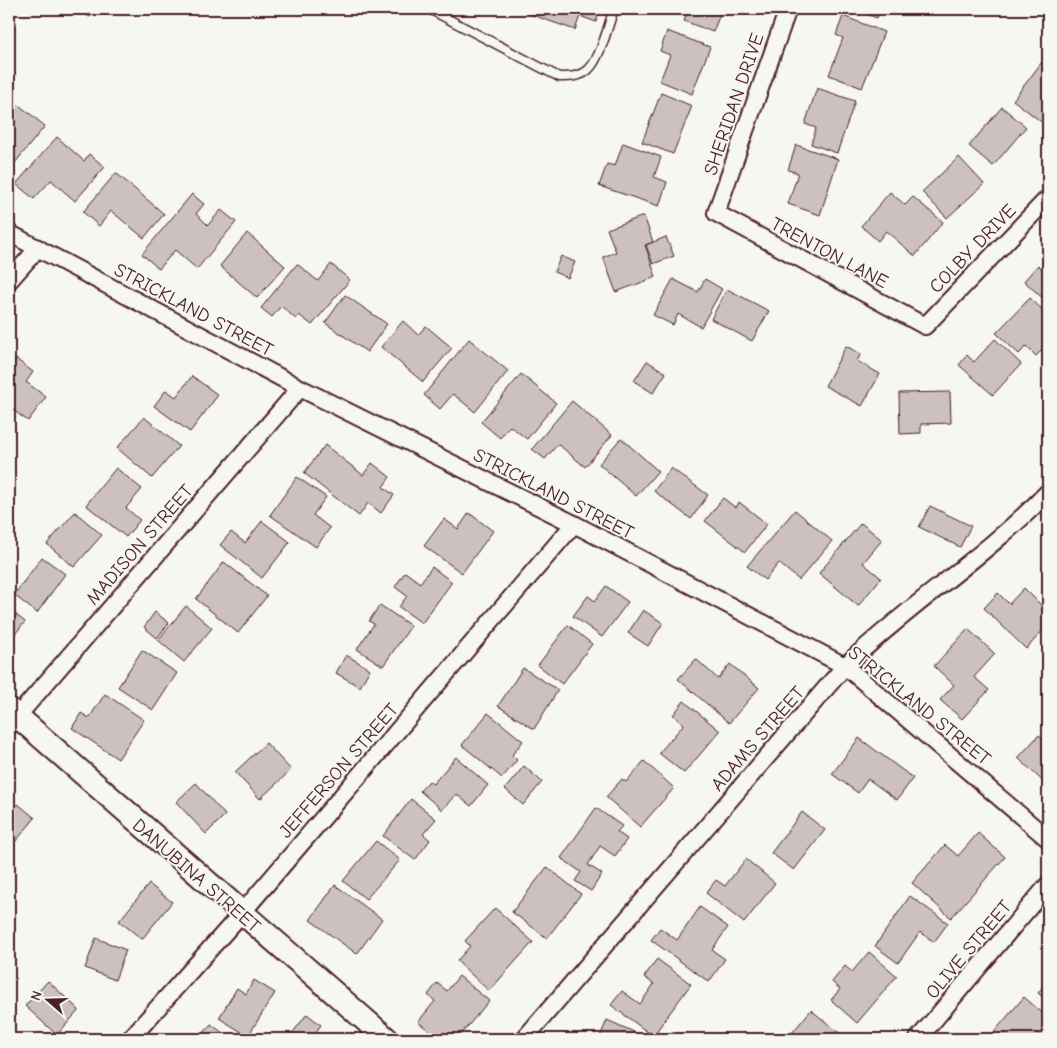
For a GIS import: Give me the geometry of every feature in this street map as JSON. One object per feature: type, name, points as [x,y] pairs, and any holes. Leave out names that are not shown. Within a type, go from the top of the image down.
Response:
[{"type":"street","name":"SHERIDAN DRIVE","points":[[716,213],[788,9]]},
{"type":"street","name":"COLBY DRIVE","points":[[925,326],[1048,198]]},
{"type":"street","name":"TRENTON LANE","points":[[716,213],[925,326]]},
{"type":"street","name":"STRICKLAND STREET","points":[[9,233],[300,388],[574,524],[845,666],[1048,839]]},
{"type":"street","points":[[9,281],[38,248]]},
{"type":"street","name":"MADISON STREET","points":[[12,717],[300,388]]},
{"type":"street","name":"ADAMS STREET","points":[[524,1039],[845,666],[869,643],[993,544],[1048,492]]},
{"type":"street","name":"JEFFERSON STREET","points":[[130,1039],[241,914],[574,524]]},
{"type":"street","name":"DANUBINA STREET","points":[[12,717],[387,1039]]},
{"type":"street","name":"OLIVE STREET","points":[[918,1039],[1048,885]]},
{"type":"lane","points":[[429,9],[559,77],[576,76],[588,70],[596,59],[614,9]]},
{"type":"building","points":[[73,9],[94,9],[90,17]]},
{"type":"building","points":[[515,9],[600,9],[596,22],[580,16],[575,30]]},
{"type":"building","points":[[689,9],[722,9],[713,32],[684,21]]},
{"type":"building","points":[[852,9],[880,9],[877,18]]},
{"type":"building","points":[[843,16],[884,32],[862,88],[829,75],[843,38],[836,35]]},
{"type":"building","points":[[667,31],[710,47],[692,94],[660,81],[670,55],[660,51]]},
{"type":"building","points":[[1042,62],[1048,67],[1048,127],[1013,100]]},
{"type":"building","points":[[817,88],[855,101],[837,153],[811,144],[816,128],[805,124]]},
{"type":"building","points":[[661,93],[692,106],[673,154],[642,142]]},
{"type":"building","points":[[9,97],[45,126],[10,169],[9,168]]},
{"type":"building","points":[[1002,107],[1026,127],[993,166],[969,146]]},
{"type":"building","points":[[57,137],[84,161],[89,154],[105,167],[75,201],[51,180],[34,199],[16,184]]},
{"type":"building","points":[[623,143],[661,157],[654,177],[667,182],[659,206],[599,186],[607,164],[615,166]]},
{"type":"building","points":[[796,145],[838,159],[820,215],[788,204],[798,173],[788,170]]},
{"type":"building","points":[[959,157],[984,184],[947,218],[922,192]]},
{"type":"building","points":[[116,173],[164,214],[144,238],[111,211],[99,226],[83,212]]},
{"type":"building","points":[[890,192],[905,205],[913,197],[943,222],[915,256],[886,231],[878,241],[861,226]]},
{"type":"building","points":[[192,194],[204,204],[196,214],[208,225],[221,210],[236,222],[197,269],[175,250],[159,269],[142,254]]},
{"type":"building","points":[[644,216],[653,242],[645,245],[656,277],[616,292],[603,257],[616,252],[607,229]]},
{"type":"building","points":[[247,233],[285,266],[257,298],[220,266]]},
{"type":"building","points":[[666,237],[674,256],[653,264],[646,245]]},
{"type":"building","points":[[561,256],[575,262],[568,278],[554,272]]},
{"type":"building","points":[[297,264],[318,281],[331,264],[350,280],[312,325],[299,315],[296,319],[281,306],[272,317],[261,308]]},
{"type":"building","points":[[1038,265],[1048,275],[1048,303],[1024,281]]},
{"type":"building","points":[[673,279],[698,292],[705,279],[722,289],[701,327],[678,314],[673,325],[653,315]]},
{"type":"building","points":[[727,289],[769,311],[752,341],[711,319]]},
{"type":"building","points":[[345,295],[387,324],[367,352],[325,323]]},
{"type":"building","points":[[1030,298],[1048,315],[1048,344],[1036,356],[1026,346],[1019,354],[996,333]]},
{"type":"building","points":[[403,321],[418,335],[426,326],[452,348],[423,382],[381,347]]},
{"type":"building","points":[[469,339],[508,371],[475,412],[453,394],[440,409],[424,395]]},
{"type":"building","points":[[995,339],[1021,364],[993,395],[959,365],[967,355],[974,362]]},
{"type":"building","points":[[846,346],[861,354],[857,361],[880,374],[862,406],[825,386]]},
{"type":"building","points":[[16,359],[33,372],[26,382],[46,397],[28,421],[9,407],[9,368]]},
{"type":"building","points":[[647,361],[666,373],[653,393],[634,381]]},
{"type":"building","points":[[521,374],[556,403],[527,439],[510,426],[500,438],[481,422]]},
{"type":"building","points":[[192,376],[218,395],[190,432],[154,406],[166,390],[176,397]]},
{"type":"building","points":[[950,392],[951,423],[921,424],[921,433],[900,434],[899,393]]},
{"type":"building","points":[[572,401],[612,435],[585,467],[558,444],[545,459],[532,449]]},
{"type":"building","points":[[144,417],[179,446],[152,478],[117,448]]},
{"type":"building","points":[[621,438],[658,471],[636,496],[599,464]]},
{"type":"building","points":[[325,445],[363,475],[372,463],[390,477],[383,487],[394,495],[381,513],[368,503],[359,516],[304,473]]},
{"type":"building","points":[[116,468],[142,489],[126,508],[140,520],[126,537],[86,505]]},
{"type":"building","points":[[671,468],[708,495],[691,519],[654,491]]},
{"type":"building","points":[[297,477],[326,497],[313,515],[330,528],[316,547],[270,515]]},
{"type":"building","points":[[723,498],[736,508],[739,502],[767,524],[745,552],[705,521]]},
{"type":"building","points":[[930,506],[971,526],[960,547],[919,527]]},
{"type":"building","points":[[795,510],[832,541],[799,580],[779,563],[765,580],[747,566]]},
{"type":"building","points":[[75,512],[102,535],[74,567],[47,544]]},
{"type":"building","points":[[469,513],[493,531],[462,573],[424,546],[444,519],[458,529]]},
{"type":"building","points":[[262,521],[290,542],[262,578],[220,545],[231,532],[245,543]]},
{"type":"building","points":[[861,523],[882,540],[863,563],[881,578],[858,606],[819,573]]},
{"type":"building","points":[[42,557],[65,574],[37,613],[14,595]]},
{"type":"building","points":[[224,562],[267,596],[238,633],[196,599]]},
{"type":"building","points":[[432,567],[452,582],[422,623],[399,607],[407,596],[395,587],[405,572],[420,583]]},
{"type":"building","points":[[606,586],[628,602],[602,637],[573,616],[588,596],[595,601]]},
{"type":"building","points":[[1024,588],[1048,612],[1048,625],[1026,649],[984,608],[998,593],[1009,604]]},
{"type":"building","points":[[380,605],[411,626],[383,666],[357,649],[374,624],[369,621]]},
{"type":"building","points":[[186,606],[212,628],[184,662],[158,640]]},
{"type":"building","points":[[9,609],[25,622],[9,641]]},
{"type":"building","points":[[643,610],[663,623],[648,646],[628,633]]},
{"type":"building","points":[[155,612],[169,623],[157,638],[144,627]]},
{"type":"building","points":[[568,625],[592,644],[562,684],[538,665]]},
{"type":"building","points":[[968,629],[995,654],[974,677],[989,690],[962,719],[940,700],[954,685],[934,666]]},
{"type":"building","points":[[142,650],[177,673],[153,710],[118,687]]},
{"type":"building","points":[[346,655],[370,669],[360,687],[336,673]]},
{"type":"building","points":[[696,659],[718,679],[730,664],[759,688],[729,723],[678,679]]},
{"type":"building","points":[[523,668],[558,690],[534,729],[498,706]]},
{"type":"building","points":[[105,694],[144,720],[118,759],[72,728],[81,713],[89,718]]},
{"type":"building","points":[[684,701],[720,731],[684,773],[659,753],[684,724],[673,715]]},
{"type":"building","points":[[488,713],[523,741],[512,755],[517,760],[502,778],[462,745]]},
{"type":"building","points":[[1039,735],[1048,744],[1048,786],[1018,758]]},
{"type":"building","points":[[859,738],[913,778],[897,800],[868,779],[858,793],[832,774]]},
{"type":"building","points":[[266,743],[291,770],[260,799],[235,772]]},
{"type":"building","points":[[456,757],[488,785],[471,806],[456,794],[442,810],[420,791],[429,781],[433,784]]},
{"type":"building","points":[[644,761],[674,788],[640,827],[606,797],[622,779],[626,782]]},
{"type":"building","points":[[524,766],[542,782],[523,805],[505,789]]},
{"type":"building","points":[[196,783],[225,815],[206,834],[176,802]]},
{"type":"building","points":[[411,799],[436,819],[423,834],[430,840],[415,860],[383,836]]},
{"type":"building","points":[[18,804],[35,818],[16,841],[9,835],[9,816]]},
{"type":"building","points":[[596,808],[622,826],[617,832],[627,839],[615,856],[600,846],[588,865],[602,874],[591,891],[575,881],[581,872],[561,858]]},
{"type":"building","points":[[802,812],[825,830],[794,870],[771,853]]},
{"type":"building","points":[[978,833],[1005,857],[951,918],[912,883],[945,845],[958,856]]},
{"type":"building","points":[[376,841],[400,860],[366,899],[343,881]]},
{"type":"building","points":[[746,859],[775,883],[744,923],[706,893],[716,880],[725,886]]},
{"type":"building","points":[[547,867],[581,894],[547,938],[512,912]]},
{"type":"building","points":[[149,884],[172,902],[142,939],[119,921]]},
{"type":"building","points":[[335,885],[382,919],[357,954],[310,920]]},
{"type":"building","points":[[910,896],[948,923],[934,942],[920,932],[898,963],[875,946]]},
{"type":"building","points":[[700,907],[728,927],[712,950],[725,959],[709,982],[651,940],[660,928],[677,940]]},
{"type":"building","points":[[495,908],[533,942],[489,991],[457,961],[470,946],[465,941]]},
{"type":"building","points":[[96,938],[126,950],[115,980],[85,968]]},
{"type":"building","points":[[869,952],[897,976],[857,1023],[831,1000],[840,989],[832,982],[845,966],[852,972]]},
{"type":"building","points":[[657,959],[691,984],[653,1036],[611,1005],[622,991],[640,1004],[654,984],[644,977]]},
{"type":"building","points":[[459,976],[489,1001],[457,1039],[440,1039],[418,1022],[435,1001],[428,995],[437,983],[447,991]]},
{"type":"building","points":[[254,980],[275,993],[248,1036],[219,1018],[237,988],[246,994]]},
{"type":"building","points":[[1048,980],[1048,1002],[1038,993]]},
{"type":"building","points":[[48,981],[79,1010],[57,1035],[25,1006]]},
{"type":"building","points":[[1024,997],[1048,1018],[1048,1039],[988,1039]]},
{"type":"building","points":[[811,1010],[843,1036],[840,1039],[787,1039]]},
{"type":"building","points":[[307,1014],[321,1025],[311,1039],[292,1039],[291,1035]]},
{"type":"building","points":[[607,1020],[634,1032],[630,1039],[599,1039]]},
{"type":"building","points":[[211,1024],[231,1039],[199,1039]]}]
